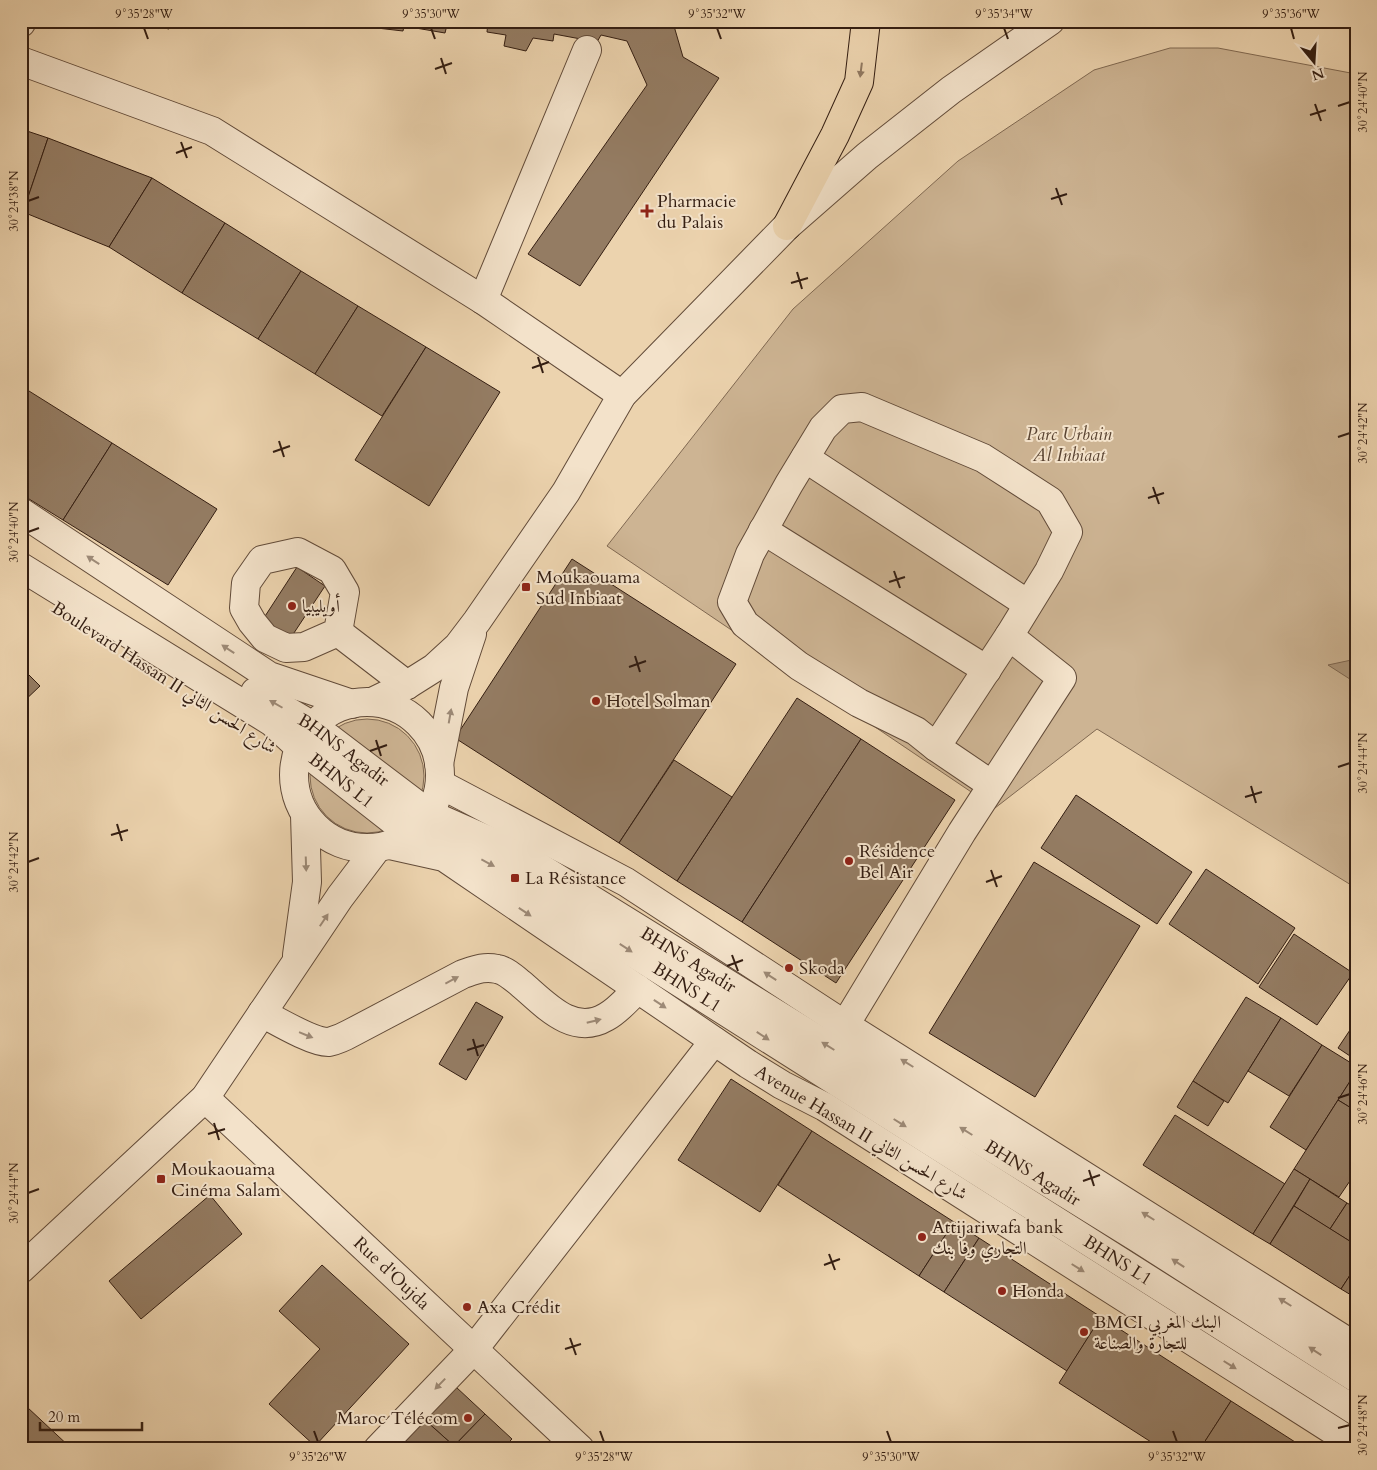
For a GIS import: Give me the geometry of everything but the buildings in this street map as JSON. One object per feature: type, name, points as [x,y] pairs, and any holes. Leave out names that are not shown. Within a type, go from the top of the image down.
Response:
[{"type":"main road","points":[[786,226],[835,135],[859,82],[866,21]]},
{"type":"street","points":[[294,782],[294,764],[306,736],[330,712],[362,703],[407,685],[438,666],[458,646],[478,621],[566,492],[622,395],[786,226],[867,156],[951,90],[1050,21]]},
{"type":"street","points":[[483,300],[587,50]]},
{"type":"street","points":[[21,61],[212,131],[483,300],[622,395]]},
{"type":"street","points":[[936,747],[1009,636],[1049,570],[1068,532],[1050,501],[983,458],[862,407],[842,409],[823,428],[804,458],[750,554],[732,602],[745,624],[799,666],[859,703],[916,731],[936,747],[992,785]]},
{"type":"street","points":[[804,458],[1028,604]]},
{"type":"street","points":[[21,512],[269,676],[362,703],[391,706],[408,715],[423,728],[434,745],[439,774]]},
{"type":"street","points":[[763,530],[987,670]]},
{"type":"street","name":"BHNS Agadir","points":[[21,547],[215,669],[306,736],[429,814],[513,851],[1138,1238],[1356,1378]]},
{"type":"street","name":"BHNS L1","points":[[21,567],[272,722],[306,736],[392,842],[466,851],[515,878],[1356,1411]]},
{"type":"street","name":"Boulevard Hassan II شارع الحسن الثاني","points":[[21,586],[276,748],[287,762],[305,815]]},
{"type":"street","points":[[21,1269],[205,1098],[340,897],[392,842],[429,814],[439,774],[454,688],[460,674],[464,654],[478,621]]},
{"type":"street","points":[[338,632],[407,685]]},
{"type":"street","points":[[845,1025],[992,785],[1062,678],[1009,636]]},
{"type":"street","points":[[439,774],[626,882],[845,1025],[1356,1347]]},
{"type":"street","points":[[305,815],[321,833],[341,844],[364,848],[392,842]]},
{"type":"street","points":[[296,960],[307,882],[305,815]]},
{"type":"street","name":"Avenue Hassan II شارع الحسن الثاني","points":[[392,842],[444,857],[748,1064],[825,1107],[1356,1444]]},
{"type":"street","points":[[262,1014],[306,1036],[326,1042],[339,1039],[463,974],[480,968],[499,969],[514,978],[560,1016],[572,1022],[596,1022],[607,1017],[638,989]]},
{"type":"street","points":[[378,1449],[474,1349],[714,1041]]},
{"type":"street","name":"Rue d'Oujda","points":[[205,1098],[580,1449]]},
{"type":"green space","name":"Parc Urbain Al Inbiaat","points":[[1170,48],[1218,48],[1356,74],[1356,888],[1097,729],[995,808],[607,546],[793,309],[958,161],[1094,70]]},
{"type":"green space","points":[[367,719],[389,723],[408,735],[420,754],[424,776],[420,798],[408,817],[389,829],[367,833],[345,829],[326,817],[314,798],[310,776],[314,754],[326,735],[345,723]]},
{"type":"shaded area","points":[[1356,659],[1356,683],[1328,665]]},
{"type":"place","name":"Pharmacie du Palais","points":[[647,211]]},
{"type":"place","name":"Moukaouama Sud Inbiaat","points":[[526,587]]},
{"type":"place","name":"أويليبيا","points":[[292,606]]},
{"type":"place","name":"Hotel Solman","points":[[596,701]]},
{"type":"place","name":"Résidence Bel Air","points":[[849,861]]},
{"type":"place","name":"La Résistance","points":[[515,878]]},
{"type":"place","name":"Skoda","points":[[789,968]]},
{"type":"place","name":"Moukaouama Cinéma Salam","points":[[161,1179]]},
{"type":"place","name":"Attijariwafa bank التجاري وفا بنك","points":[[922,1237]]},
{"type":"place","name":"Honda","points":[[1002,1291]]},
{"type":"place","name":"Axa Crédit","points":[[467,1307]]},
{"type":"place","name":"BMCI البنك المغربي للتجارة والصناعة","points":[[1084,1332]]},
{"type":"place","name":"Maroc Télécom","points":[[468,1418]]}]
